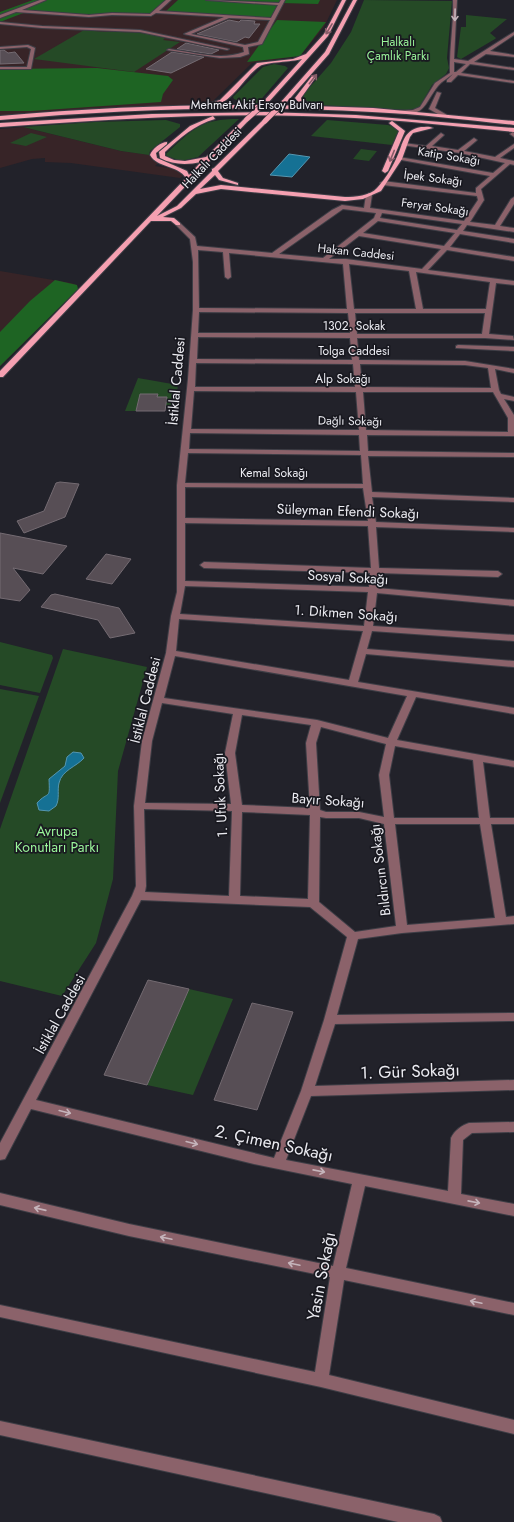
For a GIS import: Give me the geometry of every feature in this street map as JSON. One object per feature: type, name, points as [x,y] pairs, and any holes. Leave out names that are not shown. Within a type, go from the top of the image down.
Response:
[{"type":"main road","name":"Halkalı Caddesi","points":[[0,375],[168,202],[226,139],[265,104],[326,35],[344,0]]},
{"type":"main road","name":"Halkalı Caddesi","points":[[146,224],[179,207],[195,192],[214,170],[283,103],[327,53],[355,0]]},
{"type":"main road","points":[[324,108],[304,104],[298,98],[325,63],[327,53]]},
{"type":"main road","points":[[187,108],[216,103],[222,100],[259,64],[294,60],[309,55]]},
{"type":"main road","points":[[255,106],[234,102],[230,97],[256,70],[264,64],[286,64],[298,68]]},
{"type":"main road","points":[[0,119],[68,112],[255,106],[398,112],[514,124]]},
{"type":"main road","name":"Mehmet Akif Ersoy Bulvarı","points":[[0,119],[218,110],[300,109],[514,124]]},
{"type":"main road","name":"Mehmet Akif Ersoy Bulvarı","points":[[0,125],[110,118],[237,114],[303,114],[355,117],[514,134]]},
{"type":"main road","points":[[209,158],[198,162],[176,162],[162,157],[162,152],[196,123],[218,117]]},
{"type":"main road","points":[[110,118],[303,118],[438,127],[514,134]]},
{"type":"main road","points":[[172,118],[183,122],[183,127],[154,152],[153,155],[159,161],[185,172],[190,179]]},
{"type":"main road","points":[[214,170],[221,180],[241,185],[341,194],[360,194],[376,186],[390,161],[402,131],[392,124]]},
{"type":"main road","points":[[195,192],[221,188],[345,198],[361,198],[369,196],[379,190],[399,160],[404,145],[411,132],[419,129],[438,127]]},
{"type":"main road","points":[[168,202],[166,214],[175,221]]},
{"type":"main road","points":[[175,221],[179,207]]},
{"type":"main road","points":[[155,220],[163,218],[175,221]]},
{"type":"street","points":[[0,17],[44,0]]},
{"type":"street","points":[[14,11],[89,16],[112,14],[151,15],[170,0]]},
{"type":"street","points":[[187,34],[244,46],[260,43],[282,2],[208,0]]},
{"type":"street","points":[[455,0],[455,24],[451,60],[455,73]]},
{"type":"street","points":[[155,12],[273,19]]},
{"type":"street","points":[[156,34],[179,36],[231,16]]},
{"type":"street","points":[[0,23],[37,27],[131,30],[227,49]]},
{"type":"street","points":[[398,112],[414,111],[422,108],[438,84],[514,33]]},
{"type":"street","points":[[505,38],[514,40]]},
{"type":"street","points":[[0,48],[28,46],[33,48],[29,68],[0,68]]},
{"type":"street","points":[[169,50],[216,56],[235,56],[247,53],[244,46]]},
{"type":"street","points":[[485,52],[514,56]]},
{"type":"street","points":[[451,60],[514,69]]},
{"type":"street","points":[[455,73],[514,82]]},
{"type":"street","points":[[445,116],[432,109],[436,97],[442,87],[455,73]]},
{"type":"street","points":[[428,147],[441,135]]},
{"type":"street","points":[[460,152],[474,140]]},
{"type":"street","points":[[404,145],[460,152],[497,158],[511,162]]},
{"type":"street","points":[[497,158],[514,146]]},
{"type":"street","name":"Katip Sokağı","points":[[399,160],[495,175]]},
{"type":"street","points":[[424,270],[447,248],[467,223],[481,200],[478,188],[511,162]]},
{"type":"street","name":"İpek Sokağı","points":[[383,183],[480,195]]},
{"type":"street","points":[[325,259],[377,219],[379,212],[367,209],[369,196]]},
{"type":"street","points":[[497,228],[514,199]]},
{"type":"street","name":"Feryat Sokağı","points":[[275,254],[334,211],[342,207],[357,210],[367,209],[514,230]]},
{"type":"street","points":[[377,219],[514,241]]},
{"type":"street","name":"İstiklal Caddesi","points":[[0,1156],[138,896],[141,886],[139,806],[146,741],[159,700],[171,653],[175,616],[181,583],[181,485],[191,389],[196,310],[195,248],[192,238],[175,221]]},
{"type":"street","points":[[357,234],[514,259]]},
{"type":"street","name":"Hakan Caddesi","points":[[195,248],[346,261],[424,270],[514,283]]},
{"type":"street","points":[[226,251],[228,277]]},
{"type":"street","points":[[346,261],[350,310],[357,362],[375,569],[368,630],[353,684]]},
{"type":"street","points":[[412,269],[420,310]]},
{"type":"street","points":[[485,336],[487,311],[493,280]]},
{"type":"street","points":[[196,310],[487,311]]},
{"type":"street","name":"1302. Sokak","points":[[194,335],[353,337],[485,336],[514,338]]},
{"type":"street","points":[[458,347],[514,349]]},
{"type":"street","name":"Tolga Caddesi","points":[[193,360],[465,363],[491,366],[514,371]]},
{"type":"street","points":[[491,366],[496,393],[512,418],[513,434]]},
{"type":"street","name":"Alp Sokağı","points":[[191,389],[359,390],[496,393],[514,399]]},
{"type":"street","name":"Dağlı Sokağı","points":[[186,431],[513,434]]},
{"type":"street","points":[[185,451],[514,455]]},
{"type":"street","name":"Kemal Sokağı","points":[[181,485],[367,486]]},
{"type":"street","points":[[368,494],[514,500]]},
{"type":"street","name":"Süleyman Efendi Sokağı","points":[[182,520],[372,524],[514,530]]},
{"type":"street","points":[[204,565],[375,569],[498,574]]},
{"type":"street","name":"Sosyal Sokağı","points":[[181,583],[373,590],[514,603]]},
{"type":"street","name":"1. Dikmen Sokağı","points":[[175,616],[368,630],[514,638]]},
{"type":"street","points":[[363,651],[514,664]]},
{"type":"street","points":[[171,653],[514,711]]},
{"type":"street","name":"Bıldırcın Sokağı","points":[[402,928],[388,821],[384,775],[391,742],[413,694]]},
{"type":"street","points":[[159,700],[317,723],[391,742],[514,764]]},
{"type":"street","name":"1. Ufuk Sokağı","points":[[234,900],[237,807],[230,753],[238,712]]},
{"type":"street","points":[[313,903],[315,812],[311,743],[317,723]]},
{"type":"street","points":[[478,758],[485,822],[502,921]]},
{"type":"street","name":"Bayır Sokağı","points":[[139,806],[237,807],[275,811],[315,812],[326,815],[359,815],[388,821],[514,821]]},
{"type":"street","points":[[138,896],[313,903],[353,936],[402,928],[514,920]]},
{"type":"street","points":[[278,1164],[307,1091],[330,1020],[353,936]]},
{"type":"street","points":[[330,1020],[514,1017]]},
{"type":"street","name":"1. Gür Sokağı","points":[[307,1091],[514,1085]]},
{"type":"street","name":"2. Çimen Sokağı","points":[[28,1103],[278,1164],[514,1210]]},
{"type":"street","points":[[454,1198],[457,1138],[469,1128],[514,1127]]},
{"type":"street","name":"Yasin Sokağı","points":[[322,1380],[338,1273],[360,1179]]},
{"type":"street","points":[[0,1199],[129,1230],[514,1309]]},
{"type":"street","points":[[0,1311],[322,1380],[514,1426]]},
{"type":"street","points":[[0,1428],[434,1522]]},
{"type":"shaded area","points":[[0,0],[337,0],[324,27],[300,56],[252,63],[213,101],[198,104],[48,111],[0,116]]},
{"type":"shaded area","points":[[23,127],[121,151],[151,155],[152,158],[158,163],[155,166],[175,169],[183,176],[180,178],[71,163],[45,162],[45,158],[32,159],[0,168],[0,129]]},
{"type":"shaded area","points":[[0,271],[71,283],[77,285],[78,289],[0,366]]},
{"type":"green space","points":[[33,0],[169,0],[151,15],[112,14],[89,16],[26,12],[0,22],[0,12]]},
{"type":"green space","points":[[178,0],[320,0],[318,4],[281,3],[273,19],[164,13]]},
{"type":"green space","name":"Halkalı Çamlık Parkı","points":[[364,0],[452,1],[447,58],[449,68],[446,74],[432,85],[419,108],[407,110],[318,105],[305,101],[308,100],[305,100],[303,95],[331,63],[351,32]]},
{"type":"green space","points":[[466,15],[507,19],[490,33],[496,38],[495,39],[461,59],[457,57],[461,27],[466,27]]},
{"type":"green space","points":[[277,20],[326,22],[300,56],[247,62]]},
{"type":"green space","points":[[84,30],[155,35],[165,38],[163,40],[180,42],[134,72],[34,59]]},
{"type":"green space","points":[[274,64],[288,68],[258,103],[244,103],[234,99],[233,97],[263,67]]},
{"type":"green space","points":[[97,68],[168,76],[173,80],[163,94],[161,102],[31,111],[0,111],[0,69]]},
{"type":"green space","points":[[226,119],[239,119],[198,157],[181,161],[167,156],[166,154],[183,138],[206,123]]},
{"type":"green space","points":[[166,120],[180,124],[180,127],[150,151],[149,155],[121,151],[23,127],[95,122]]},
{"type":"green space","points":[[327,120],[388,125],[399,129],[392,145],[311,136]]},
{"type":"green space","points":[[31,133],[47,137],[26,146],[10,143]]},
{"type":"green space","points":[[361,149],[377,151],[369,161],[353,159]]},
{"type":"green space","points":[[55,280],[77,285],[78,289],[0,366],[0,332],[30,301]]},
{"type":"green space","points":[[138,378],[178,385],[175,406],[166,406],[167,397],[157,397],[157,394],[140,394],[136,411],[125,411]]},
{"type":"green space","points":[[0,642],[52,655],[53,658],[40,693],[0,685]]},
{"type":"green space","name":"Avrupa Konutları Parkı","points":[[63,649],[147,667],[118,771],[113,879],[96,943],[62,996],[0,981],[0,829]]},
{"type":"green space","points":[[0,689],[39,696],[0,803]]},
{"type":"green space","points":[[189,989],[233,999],[193,1095],[147,1085]]},
{"type":"water","points":[[289,154],[310,157],[292,177],[270,175]]},
{"type":"water","points":[[73,752],[81,753],[84,758],[63,775],[58,786],[58,800],[56,806],[49,811],[39,810],[37,803],[49,793],[49,779],[65,766],[67,757]]},
{"type":"building","points":[[229,20],[239,22],[241,20],[255,21],[254,24],[260,24],[249,38],[245,37],[236,42],[197,34]]},
{"type":"building","points":[[186,43],[219,50],[211,54],[177,49]]},
{"type":"building","points":[[0,50],[4,50],[8,53],[15,52],[24,63],[0,64]]},
{"type":"building","points":[[172,52],[204,57],[171,73],[146,69]]},
{"type":"building","points":[[140,394],[158,394],[157,397],[167,397],[165,411],[136,411]]},
{"type":"building","points":[[56,483],[79,484],[65,517],[24,533],[17,521],[44,511]]},
{"type":"building","points":[[0,533],[67,546],[43,574],[13,568],[30,590],[20,601],[0,598]]},
{"type":"building","points":[[106,554],[131,559],[112,584],[86,579]]},
{"type":"building","points":[[55,594],[119,608],[135,633],[110,638],[98,620],[41,607],[51,595]]},
{"type":"building","points":[[148,980],[189,989],[147,1085],[104,1075]]},
{"type":"building","points":[[252,1003],[293,1012],[257,1110],[214,1100]]}]
